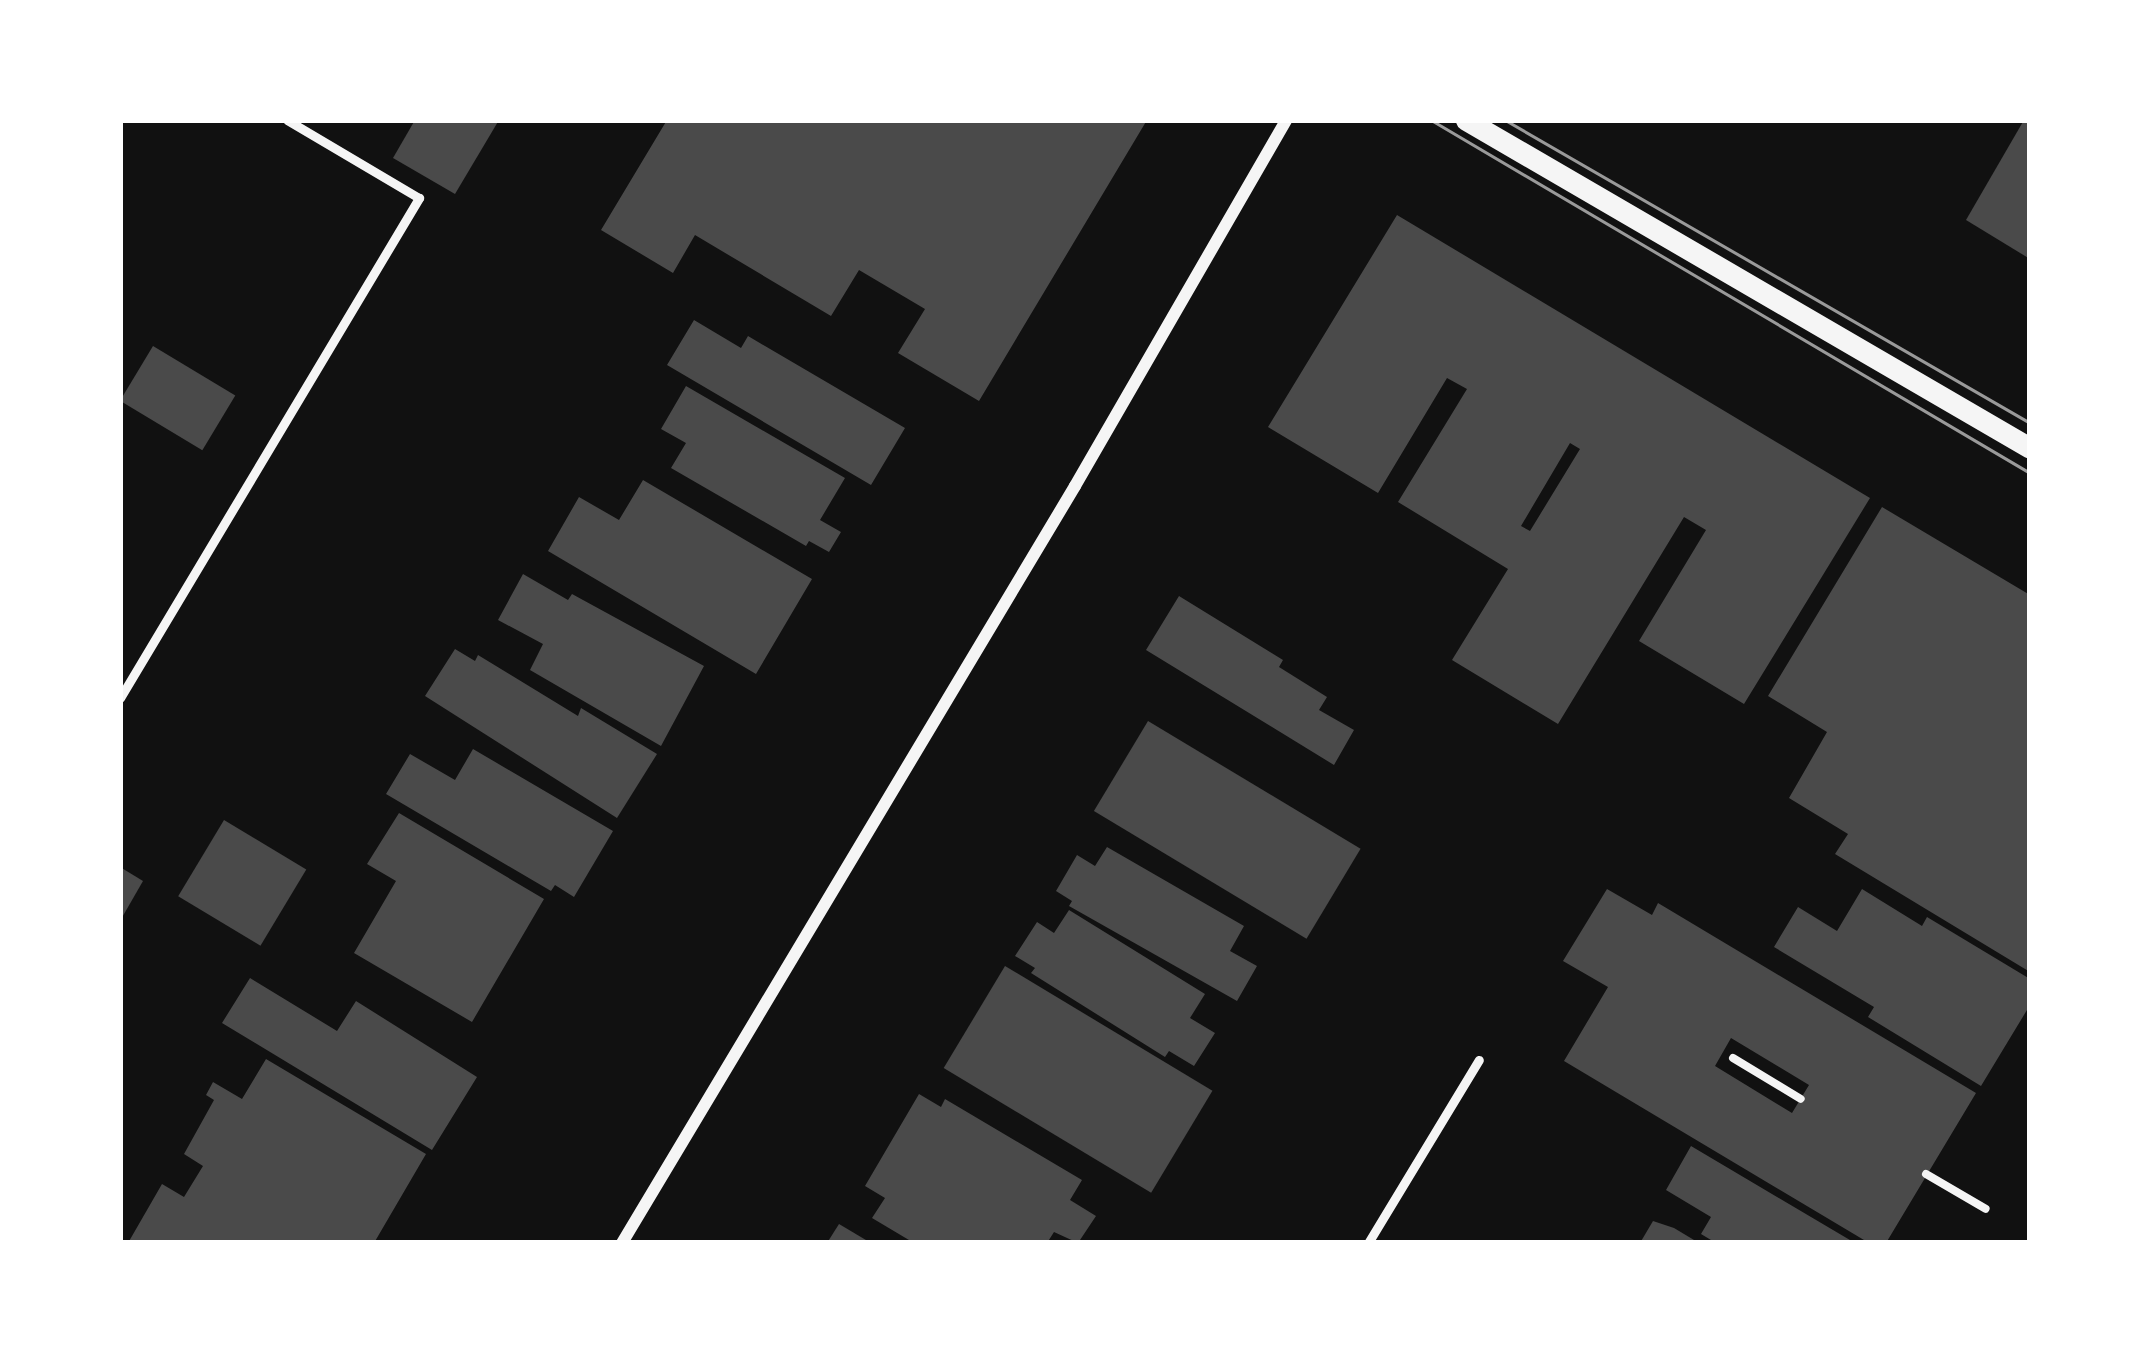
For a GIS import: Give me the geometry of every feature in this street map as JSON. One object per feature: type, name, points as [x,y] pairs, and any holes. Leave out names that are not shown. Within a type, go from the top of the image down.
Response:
[{"type":"street","points":[[622,1243],[1076,486],[1286,120]]},
{"type":"street","points":[[1466,120],[2030,448]]},
{"type":"lane","points":[[120,698],[419,198],[286,120]]},
{"type":"lane","points":[[1367,1243],[1478,1060]]},
{"type":"path","points":[[1732,1058],[1801,1099]]},
{"type":"path","points":[[1927,1174],[1986,1209]]},
{"type":"building","points":[[415,120],[499,120],[455,194],[393,158]]},
{"type":"building","points":[[667,120],[1147,120],[979,401],[898,353],[925,309],[859,270],[831,316],[695,235],[673,273],[601,230]]},
{"type":"building","points":[[2024,120],[2030,120],[2030,259],[1966,220]]},
{"type":"building","points":[[1397,215],[1870,498],[1744,704],[1639,641],[1706,530],[1684,517],[1558,724],[1452,660],[1508,569],[1398,502],[1467,389],[1447,378],[1378,493],[1268,427]],"holes":[[[1570,443],[1580,449],[1530,531],[1521,526]]]},
{"type":"building","points":[[694,320],[741,348],[748,336],[905,428],[871,485],[667,365]]},
{"type":"building","points":[[153,346],[235,395],[202,450],[120,401]]},
{"type":"building","points":[[686,386],[845,478],[820,520],[841,532],[829,552],[809,541],[806,546],[671,468],[686,443],[661,429]]},
{"type":"building","points":[[643,480],[812,579],[756,674],[548,551],[579,497],[619,520]]},
{"type":"building","points":[[1882,507],[2030,595],[2030,972],[1835,854],[1848,834],[1789,798],[1827,732],[1768,696]]},
{"type":"building","points":[[523,574],[568,600],[572,594],[704,666],[661,746],[530,670],[543,644],[498,620]]},
{"type":"building","points":[[1179,596],[1283,660],[1279,667],[1327,697],[1319,710],[1354,730],[1334,765],[1146,650]]},
{"type":"building","points":[[455,649],[475,661],[478,655],[578,716],[581,708],[657,754],[617,818],[425,696]]},
{"type":"building","points":[[1148,721],[1361,849],[1306,939],[1094,811]]},
{"type":"building","points":[[473,749],[613,831],[574,897],[555,885],[551,891],[386,794],[410,754],[455,780]]},
{"type":"building","points":[[399,813],[544,899],[472,1022],[354,953],[396,881],[367,864]]},
{"type":"building","points":[[224,820],[306,869],[260,946],[178,896]]},
{"type":"building","points":[[1107,847],[1244,926],[1230,951],[1257,966],[1237,1001],[1069,906],[1072,901],[1056,891],[1077,855],[1095,866]]},
{"type":"building","points":[[120,867],[143,881],[120,921]]},
{"type":"building","points":[[1607,889],[1652,915],[1658,903],[1976,1093],[1886,1243],[1869,1243],[1564,1061],[1608,987],[1563,961]],"holes":[[[1731,1038],[1809,1085],[1792,1113],[1715,1066]]]},
{"type":"building","points":[[1862,889],[1922,926],[1927,917],[2030,979],[2030,1005],[1981,1086],[1868,1017],[1874,1007],[1774,947],[1798,907],[1837,931]]},
{"type":"building","points":[[1069,910],[1205,994],[1190,1018],[1215,1033],[1194,1066],[1169,1051],[1165,1057],[1031,973],[1035,968],[1015,956],[1037,922],[1054,933]]},
{"type":"building","points":[[1005,966],[1212,1091],[1151,1193],[944,1068]]},
{"type":"building","points":[[250,978],[337,1031],[356,1001],[477,1077],[432,1150],[222,1023]]},
{"type":"building","points":[[266,1059],[426,1154],[374,1243],[128,1243],[162,1184],[184,1197],[203,1166],[184,1154],[214,1100],[206,1095],[213,1082],[242,1099]]},
{"type":"building","points":[[919,1094],[941,1107],[945,1099],[1082,1180],[1070,1200],[1096,1216],[1078,1243],[1054,1232],[1047,1243],[914,1243],[872,1218],[885,1198],[865,1186]]},
{"type":"building","points":[[1691,1146],[1855,1243],[1716,1243],[1701,1234],[1711,1217],[1666,1190]]},
{"type":"building","points":[[1653,1221],[1674,1228],[1699,1243],[1640,1243]]},
{"type":"building","points":[[839,1224],[871,1243],[827,1243]]},
{"type":"tram line","points":[[1431,120],[2030,473]]},
{"type":"tram line","points":[[1505,120],[2030,423]]}]
